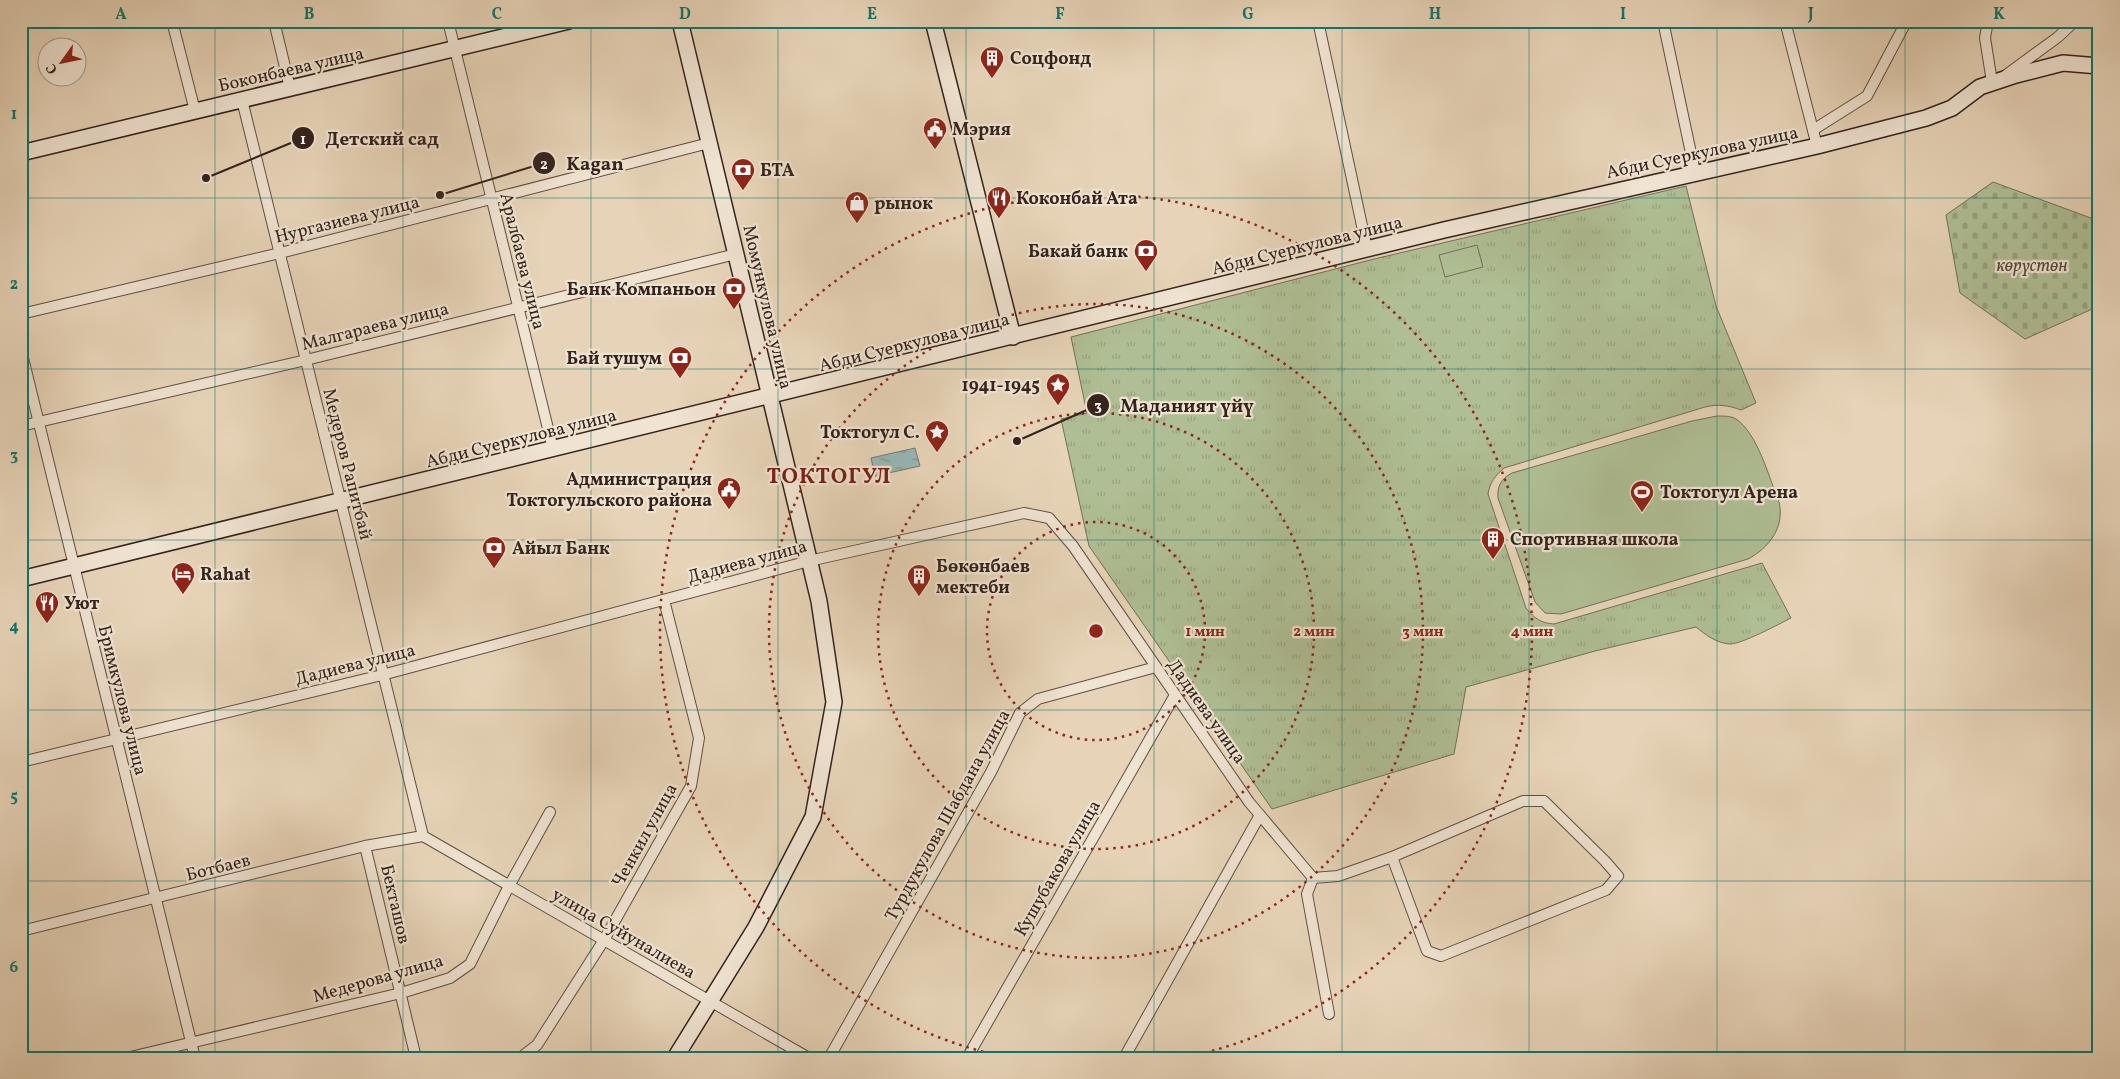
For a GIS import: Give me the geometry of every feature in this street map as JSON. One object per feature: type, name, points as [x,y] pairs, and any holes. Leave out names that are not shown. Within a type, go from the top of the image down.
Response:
[{"type":"street","points":[[21,25],[37,21]]},
{"type":"street","points":[[172,21],[195,111]]},
{"type":"street","points":[[274,21],[290,88]]},
{"type":"street","name":"Аралбаева улица","points":[[448,21],[554,449]]},
{"type":"street","name":"Боконбаева улица","points":[[21,153],[569,21]]},
{"type":"street","name":"Момункулова улица","points":[[675,1058],[756,927],[813,817],[834,702],[819,601],[680,21]]},
{"type":"street","points":[[934,21],[1013,336]]},
{"type":"street","points":[[1318,21],[1367,249]]},
{"type":"street","points":[[1663,21],[1695,172]]},
{"type":"street","points":[[1785,21],[1817,146]]},
{"type":"street","points":[[1988,21],[1985,38],[1996,81],[2058,37],[2075,21]]},
{"type":"street","points":[[1813,130],[1867,96],[1906,23]]},
{"type":"street","name":"Абди Суеркулова улица","points":[[21,579],[1367,249],[1695,172],[1817,146],[1926,118],[1952,108],[1980,87],[2063,63],[2099,66]]},
{"type":"street","name":"Медеров Рапитбай","points":[[242,100],[423,836]]},
{"type":"street","name":"Нургазиева улица","points":[[21,314],[280,254],[709,143]]},
{"type":"street","name":"Малгараева улица","points":[[21,426],[306,360],[736,254]]},
{"type":"street","name":"Бримкулова улица","points":[[21,350],[195,1058]]},
{"type":"street","name":"Дадиева улица","points":[[21,762],[382,675],[809,562],[1024,513],[1049,518],[1073,546],[1260,815],[1313,878]]},
{"type":"street","name":"Ченкил улица","points":[[520,1058],[537,1045],[604,940],[691,786],[699,738],[664,600]]},
{"type":"street","name":"Турдукулова Шабдана улица","points":[[829,1058],[991,772],[1020,713],[1038,699],[1156,667]]},
{"type":"street","name":"Кушубакова улица","points":[[967,1058],[1175,694]]},
{"type":"street","points":[[1329,1014],[1307,894],[1313,878],[1338,876],[1392,858],[1523,801],[1544,802],[1618,876],[1606,890],[1441,956],[1428,951],[1392,858]]},
{"type":"street","name":"Медерова улица","points":[[126,1058],[401,993],[450,978],[470,964],[509,886],[550,812]]},
{"type":"street","points":[[1124,1058],[1260,815]]},
{"type":"street","name":"улица Суйуналиева","points":[[423,836],[809,1058]]},
{"type":"street","name":"Ботбаев","points":[[21,930],[156,899],[366,846],[423,836]]},
{"type":"street","name":"Бекташов","points":[[366,846],[416,1058]]},
{"type":"green space","name":"көрүстөн","points":[[1993,182],[2099,221],[2099,306],[2025,339],[1960,293],[1946,215]]},
{"type":"green space","points":[[1686,186],[1716,306],[1756,403],[1741,410],[1723,406],[1705,407],[1504,468],[1493,480],[1488,494],[1526,608],[1535,618],[1545,623],[1554,624],[1762,563],[1791,618],[1736,643],[1730,644],[1716,640],[1707,636],[1696,627],[1595,651],[1466,687],[1454,754],[1272,809],[1089,546],[1061,419],[1087,413],[1071,337],[1374,259]]},
{"type":"green space","points":[[1477,245],[1483,267],[1445,277],[1439,255]]},
{"type":"green space","name":"Токтогул Арена","points":[[1717,416],[1734,418],[1744,426],[1751,435],[1762,457],[1779,502],[1780,511],[1780,520],[1769,543],[1748,559],[1561,614],[1545,613],[1535,602],[1498,498],[1498,490],[1502,480],[1512,473],[1692,421]]},
{"type":"water","points":[[915,448],[920,466],[875,476],[871,458]]},
{"type":"place","name":"Соцфонд","points":[[992,79]]},
{"type":"place","name":"Мэрия","points":[[935,150]]},
{"type":"place","name":"Детский сад","points":[[206,178]]},
{"type":"place","name":"БТА","points":[[743,191]]},
{"type":"place","name":"Kagan","points":[[440,195]]},
{"type":"place","name":"Коконбай Ата","points":[[999,219]]},
{"type":"place","name":"рынок","points":[[857,224]]},
{"type":"place","name":"Бакай банк","points":[[1146,272]]},
{"type":"place","name":"Банк Компаньон","points":[[734,310]]},
{"type":"place","name":"Бай тушум","points":[[680,379]]},
{"type":"place","name":"1941-1945","points":[[1058,406]]},
{"type":"place","name":"Маданият үйү","points":[[1017,441]]},
{"type":"place","name":"Токтогул С.","points":[[937,453]]},
{"type":"place","name":"Администрация Токтогульского района","points":[[729,510]]},
{"type":"place","name":"Токтогул Арена","points":[[1642,513]]},
{"type":"place","name":"Спортивная школа","points":[[1493,560]]},
{"type":"place","name":"Айыл Банк","points":[[494,569]]},
{"type":"place","name":"Rahat","points":[[183,595]]},
{"type":"place","name":"Бөкөнбаев мектеби","points":[[919,597]]},
{"type":"place","name":"Уют","points":[[47,624]]},
{"type":"district","name":"ТОКТОГУЛ","points":[[829,475]]}]
